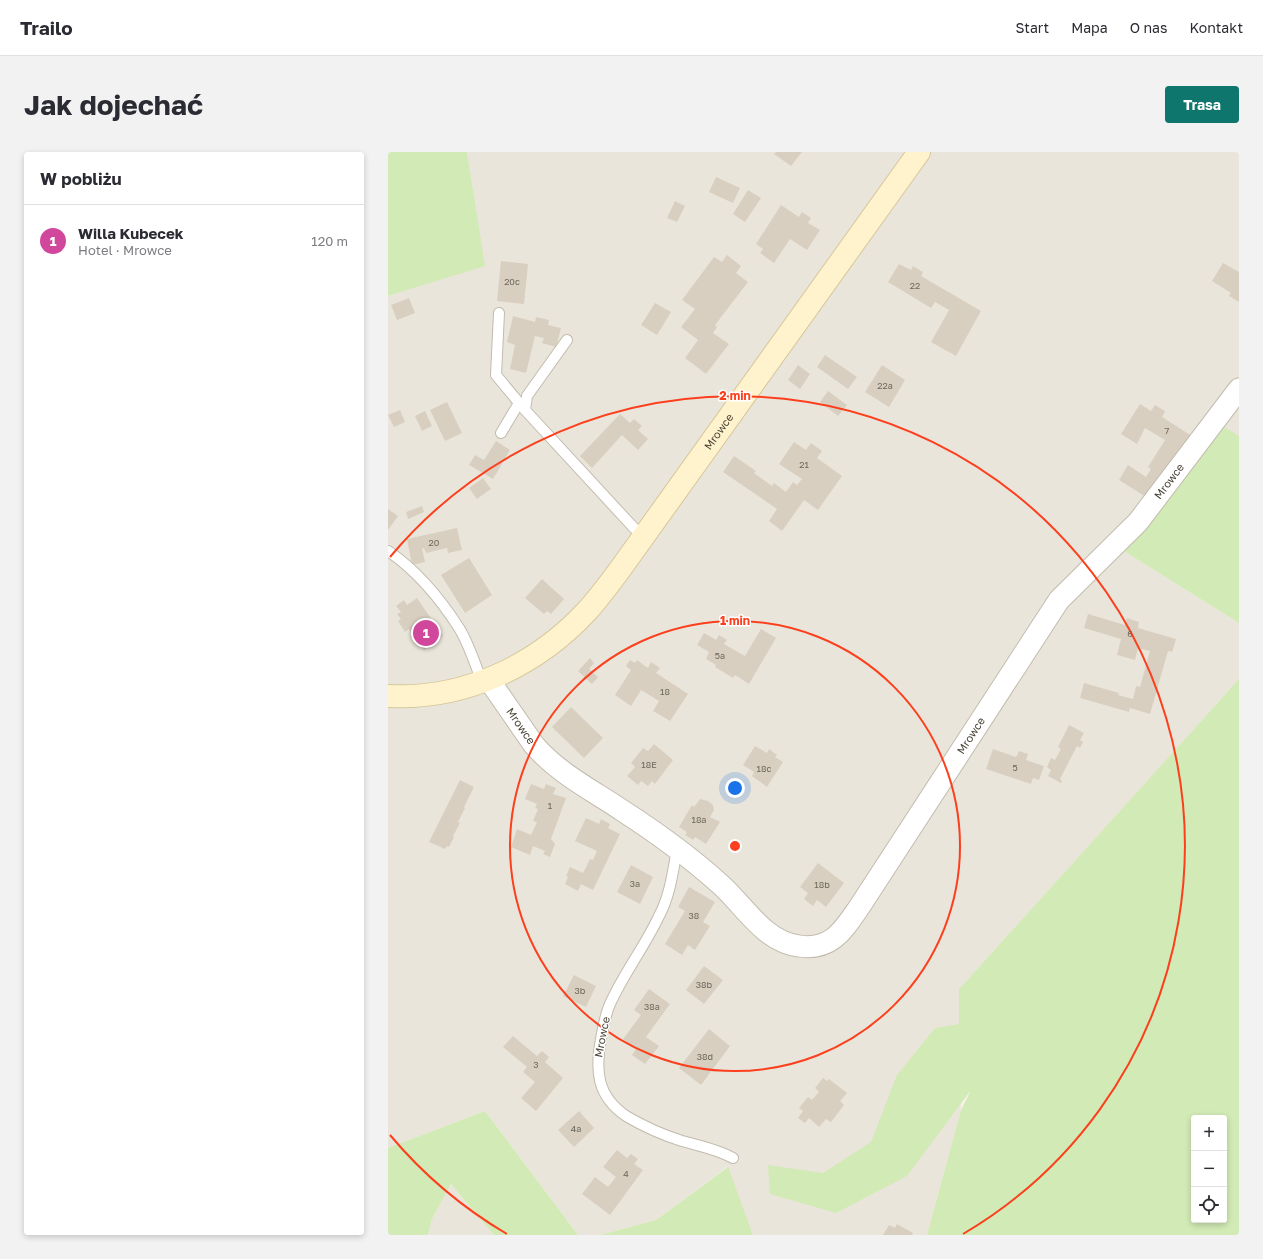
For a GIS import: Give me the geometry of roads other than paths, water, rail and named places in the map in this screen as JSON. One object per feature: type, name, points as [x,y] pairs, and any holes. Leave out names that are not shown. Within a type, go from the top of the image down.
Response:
[{"type":"street","name":"Mrowce","points":[[388,696],[439,693],[485,681],[528,659],[554,642],[572,626],[600,595],[644,536],[919,152]]},
{"type":"street","name":"Mrowce","points":[[485,681],[542,754],[576,782],[623,811],[677,849],[721,884],[771,935],[799,946],[825,944],[837,937],[860,906],[1059,600],[1138,522],[1239,389]]},
{"type":"lane","points":[[499,313],[496,375],[522,406],[634,528],[644,536]]},
{"type":"lane","points":[[501,433],[522,406],[527,396],[567,340]]},
{"type":"lane","points":[[388,552],[426,585],[459,629],[485,681]]},
{"type":"lane","name":"Mrowce","points":[[677,849],[670,885],[660,915],[609,1005],[603,1023],[596,1061],[599,1083],[610,1102],[626,1116],[650,1128],[680,1140],[720,1151],[734,1158]]},
{"type":"place","name":"Willa Kubecek","points":[[426,633]]}]
